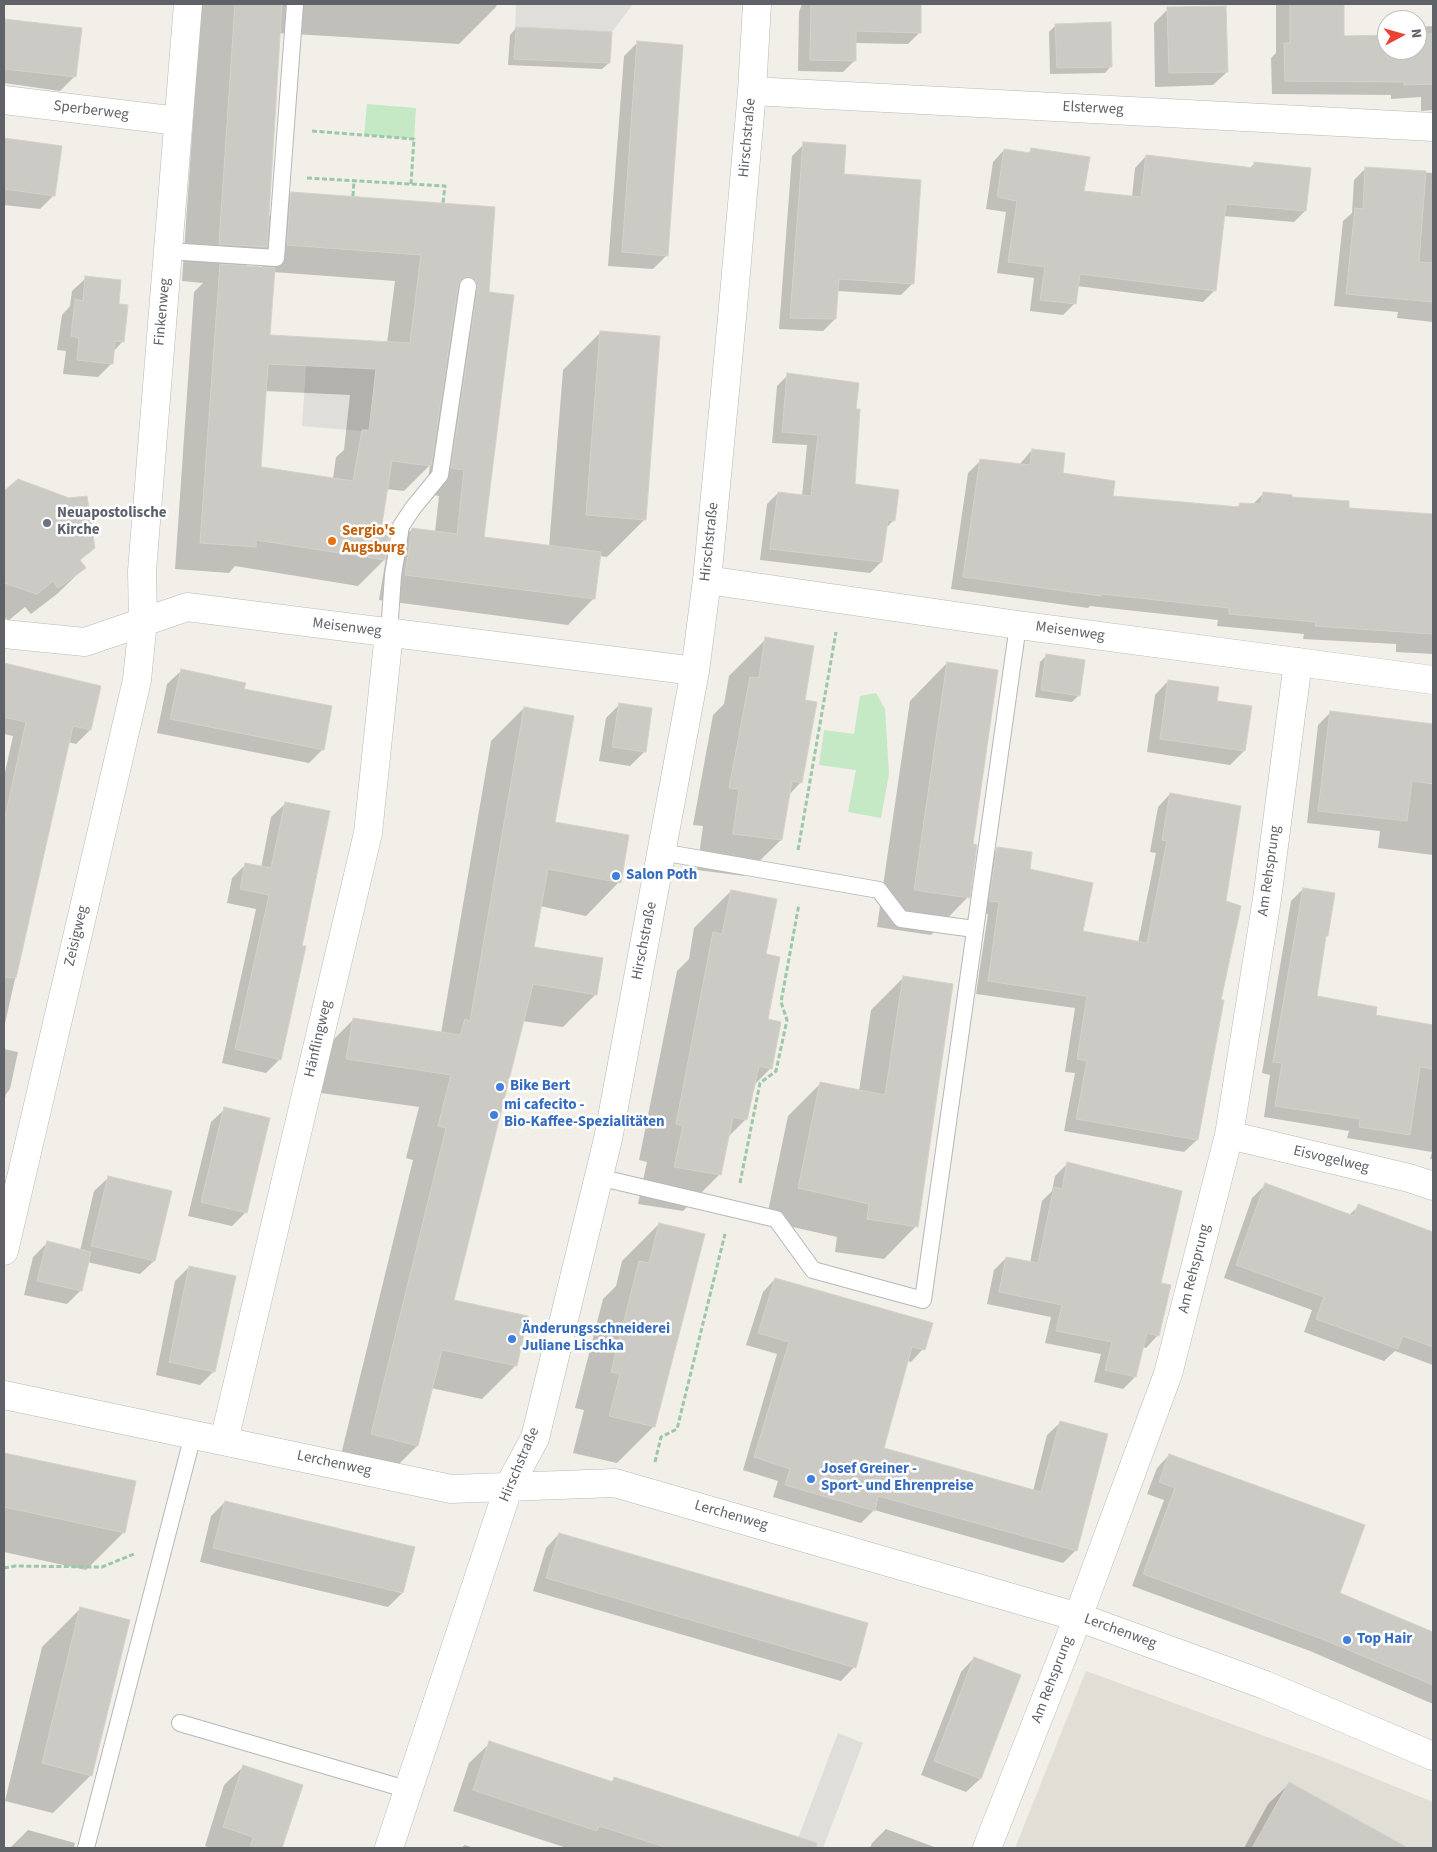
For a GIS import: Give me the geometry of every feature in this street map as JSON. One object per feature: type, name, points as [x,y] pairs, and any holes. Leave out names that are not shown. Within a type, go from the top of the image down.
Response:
[{"type":"street","name":"Finkenweg","points":[[143,621],[142,571],[188,4]]},
{"type":"street","name":"Hirschstraße","points":[[389,1848],[510,1486],[535,1438],[608,1139],[695,671],[707,580],[752,91],[757,4]]},
{"type":"street","name":"Elsterweg","points":[[752,91],[1433,127]]},
{"type":"street","name":"Sperberweg","points":[[4,100],[178,121]]},
{"type":"street","name":"Meisenweg","points":[[707,580],[1018,625],[1433,680]]},
{"type":"street","name":"Meisenweg","points":[[4,634],[85,642],[187,607],[695,671]]},
{"type":"street","name":"Zeisigweg","points":[[4,1251],[137,680],[143,621]]},
{"type":"street","name":"Hänflingweg","points":[[224,1441],[368,833],[390,633]]},
{"type":"street","name":"Am Rehsprung","points":[[987,1848],[1078,1617],[1168,1374],[1229,1135],[1267,899],[1298,662]]},
{"type":"street","name":"Eisvogelweg","points":[[1229,1135],[1400,1176],[1433,1186]]},
{"type":"street","name":"Lerchenweg","points":[[4,1395],[452,1490],[614,1483],[1078,1617],[1265,1685],[1433,1756]]},
{"type":"lane","points":[[168,251],[276,258],[295,4]]},
{"type":"lane","points":[[390,633],[394,575],[401,526],[440,475],[468,286]]},
{"type":"lane","points":[[598,1177],[776,1219],[813,1270],[923,1300],[1018,625]]},
{"type":"lane","points":[[661,852],[879,890],[901,919],[974,929]]},
{"type":"lane","points":[[86,1848],[193,1434]]},
{"type":"lane","points":[[180,1723],[409,1790]]},
{"type":"path","points":[[286,129],[414,139],[411,184]]},
{"type":"path","points":[[282,177],[445,186],[443,203]]},
{"type":"path","points":[[353,196],[354,181]]},
{"type":"path","points":[[794,874],[842,599]]},
{"type":"path","points":[[4,1568],[15,1566],[102,1567],[130,1556],[168,1532]]},
{"type":"shaded area","points":[[516,4],[633,4],[612,32],[610,63],[514,59]]},
{"type":"shaded area","points":[[308,338],[407,345],[396,434],[302,426]]},
{"type":"shaded area","points":[[1086,1671],[1325,1758],[1433,1802],[1433,1848],[1015,1848]]},
{"type":"shaded area","points":[[838,1733],[863,1743],[823,1848],[817,1848],[797,1841]]},
{"type":"green space","points":[[367,104],[416,108],[414,139],[364,135]]},
{"type":"green space","points":[[876,693],[885,709],[889,774],[881,818],[848,812],[856,770],[819,765],[824,730],[854,734],[860,696]]},
{"type":"building","points":[[235,4],[282,4],[267,247],[219,244]]},
{"type":"building","points":[[811,4],[921,4],[921,33],[856,31],[856,61],[810,60]]},
{"type":"building","points":[[1290,4],[1344,4],[1344,36],[1377,35],[1377,60],[1427,60],[1427,34],[1433,34],[1433,84],[1404,85],[1404,82],[1285,81],[1284,43],[1290,43]]},
{"type":"building","points":[[1226,6],[1228,72],[1169,73],[1167,7]]},
{"type":"building","points":[[4,19],[82,28],[76,77],[4,69]]},
{"type":"building","points":[[1111,22],[1112,67],[1057,68],[1055,24]]},
{"type":"building","points":[[516,27],[612,32],[610,63],[514,59]]},
{"type":"building","points":[[637,41],[683,45],[668,256],[622,252]]},
{"type":"building","points":[[4,138],[62,146],[55,196],[4,189]]},
{"type":"building","points":[[803,142],[846,145],[844,174],[921,180],[914,284],[839,279],[836,319],[790,318]]},
{"type":"building","points":[[1031,148],[1090,157],[1084,191],[1141,197],[1146,155],[1254,168],[1254,162],[1311,168],[1306,211],[1226,204],[1216,291],[1080,274],[1076,304],[1040,300],[1045,267],[1008,262],[1017,201],[997,197],[1004,149],[1030,153]]},
{"type":"building","points":[[1365,167],[1426,171],[1419,262],[1433,263],[1433,302],[1346,294],[1355,208],[1363,209]]},
{"type":"building","points":[[291,192],[495,207],[489,292],[514,295],[484,537],[601,552],[595,599],[405,575],[412,528],[457,534],[464,470],[451,468],[478,287],[475,279],[469,276],[461,279],[458,285],[431,466],[392,461],[382,524],[391,525],[385,560],[256,540],[256,547],[200,543],[220,264],[275,268],[270,335],[410,343],[421,255],[287,245]],"holes":[[[268,364],[376,369],[369,430],[362,430],[353,481],[261,467]]]},
{"type":"building","points":[[85,276],[121,280],[119,304],[128,305],[124,342],[115,341],[113,364],[77,360],[79,338],[71,336],[75,299],[83,301]]},
{"type":"building","points":[[600,331],[660,336],[646,520],[586,515]]},
{"type":"building","points":[[787,373],[859,383],[856,409],[860,409],[855,484],[899,490],[895,521],[888,520],[882,562],[770,549],[778,492],[811,496],[818,435],[782,432]]},
{"type":"building","points":[[1032,449],[1065,453],[1063,473],[1115,481],[1113,496],[1239,507],[1240,503],[1261,504],[1263,492],[1292,495],[1292,497],[1349,501],[1349,508],[1433,514],[1433,634],[1315,626],[1316,622],[1229,614],[1229,608],[1102,594],[1101,596],[963,577],[980,459],[1030,465]]},
{"type":"building","name":"Neuapostolische Kirche","points":[[18,479],[69,498],[87,496],[95,548],[80,560],[86,568],[58,588],[53,581],[37,594],[4,583],[4,491]]},
{"type":"building","points":[[765,637],[814,646],[805,700],[817,702],[802,783],[792,781],[782,840],[733,834],[739,789],[729,788],[750,677],[759,678]]},
{"type":"building","points":[[1046,654],[1085,660],[1080,696],[1041,690]]},
{"type":"building","points":[[947,662],[998,670],[973,844],[977,845],[970,898],[914,890]]},
{"type":"building","points":[[4,663],[101,686],[91,730],[73,726],[16,978],[4,977],[4,822],[26,722],[4,717]]},
{"type":"building","points":[[181,669],[246,683],[244,689],[332,706],[324,750],[170,719]]},
{"type":"building","points":[[1168,680],[1219,687],[1217,701],[1252,706],[1245,751],[1160,739]]},
{"type":"building","points":[[619,703],[652,708],[646,752],[612,747]]},
{"type":"building","points":[[524,707],[574,716],[555,822],[629,835],[621,883],[548,869],[534,947],[603,958],[597,995],[533,984],[454,1300],[528,1316],[517,1366],[442,1350],[418,1446],[371,1434],[446,1128],[438,1126],[451,1075],[346,1059],[353,1018],[460,1035],[465,1019],[470,1021]]},
{"type":"building","points":[[1330,711],[1433,724],[1433,784],[1412,781],[1407,821],[1318,811]]},
{"type":"building","points":[[1170,793],[1241,806],[1226,901],[1241,906],[1221,1000],[1224,1000],[1198,1140],[1076,1119],[1087,1061],[1077,1059],[1087,996],[988,981],[999,902],[989,901],[997,847],[1032,852],[1030,869],[1093,883],[1083,931],[1147,943],[1167,841],[1162,840]]},
{"type":"building","points":[[285,802],[330,811],[302,946],[306,946],[281,1060],[235,1049],[269,895],[240,889],[245,863],[271,868]]},
{"type":"building","points":[[1303,888],[1335,893],[1317,996],[1377,1007],[1376,1015],[1433,1025],[1433,1069],[1420,1067],[1410,1135],[1359,1127],[1360,1119],[1275,1106],[1282,1063],[1273,1062]]},
{"type":"building","points":[[731,890],[777,899],[766,954],[780,957],[768,1019],[781,1022],[772,1069],[759,1066],[747,1120],[733,1117],[721,1175],[674,1167],[683,1126],[676,1124],[713,932],[722,934]]},
{"type":"building","points":[[903,976],[953,984],[918,1227],[867,1219],[869,1204],[798,1188],[820,1082],[885,1095]]},
{"type":"building","points":[[224,1107],[270,1118],[247,1213],[201,1202]]},
{"type":"building","points":[[1067,1162],[1182,1191],[1161,1283],[1171,1285],[1159,1336],[1147,1333],[1136,1377],[1105,1370],[1112,1342],[1056,1331],[1062,1305],[999,1292],[1006,1257],[1038,1263],[1054,1187],[1062,1189]]},
{"type":"building","points":[[108,1176],[172,1191],[155,1261],[91,1246]]},
{"type":"building","points":[[1265,1183],[1354,1216],[1358,1204],[1433,1232],[1433,1347],[1403,1336],[1398,1349],[1316,1319],[1324,1297],[1236,1265]]},
{"type":"building","points":[[659,1223],[705,1234],[655,1427],[609,1416],[620,1374],[611,1372],[639,1261],[649,1263]]},
{"type":"building","points":[[47,1241],[91,1252],[82,1291],[37,1281]]},
{"type":"building","points":[[189,1266],[236,1276],[215,1372],[169,1362]]},
{"type":"building","points":[[775,1278],[933,1323],[925,1350],[912,1347],[884,1448],[1041,1492],[1060,1421],[1108,1434],[1077,1551],[878,1496],[875,1511],[785,1485],[790,1469],[754,1457],[789,1342],[758,1333]]},
{"type":"building","points":[[4,1453],[136,1481],[125,1533],[4,1507]]},
{"type":"building","points":[[1169,1454],[1365,1525],[1340,1593],[1433,1632],[1433,1685],[1322,1639],[1143,1574],[1175,1488],[1159,1482]]},
{"type":"building","points":[[225,1501],[415,1547],[403,1593],[213,1548]]},
{"type":"building","points":[[559,1533],[868,1623],[856,1668],[546,1578]]},
{"type":"building","points":[[80,1607],[130,1620],[92,1776],[42,1763]]},
{"type":"building","points":[[974,1657],[1021,1675],[981,1779],[934,1761]]},
{"type":"building","points":[[489,1741],[613,1782],[614,1777],[817,1843],[816,1848],[668,1848],[599,1826],[597,1831],[473,1790]]},
{"type":"building","points":[[243,1765],[303,1785],[282,1848],[250,1848],[253,1837],[223,1827]]},
{"type":"building","points":[[1289,1782],[1408,1848],[1252,1848]]},
{"type":"place","name":"Neuapostolische Kirche","points":[[47,523]]},
{"type":"place","name":"Sergio's Augsburg","points":[[332,541]]},
{"type":"place","name":"Salon Poth","points":[[616,876]]},
{"type":"place","name":"Bike Bert","points":[[500,1087]]},
{"type":"place","name":"mi cafecito - Bio-Kaffee-Spezialitäten","points":[[494,1115]]},
{"type":"place","name":"Änderungsschneiderei Juliane Lischka","points":[[512,1339]]},
{"type":"place","name":"Josef Greiner - Sport- und Ehrenpreise","points":[[811,1479]]},
{"type":"place","name":"Top Hair","points":[[1347,1640]]}]
